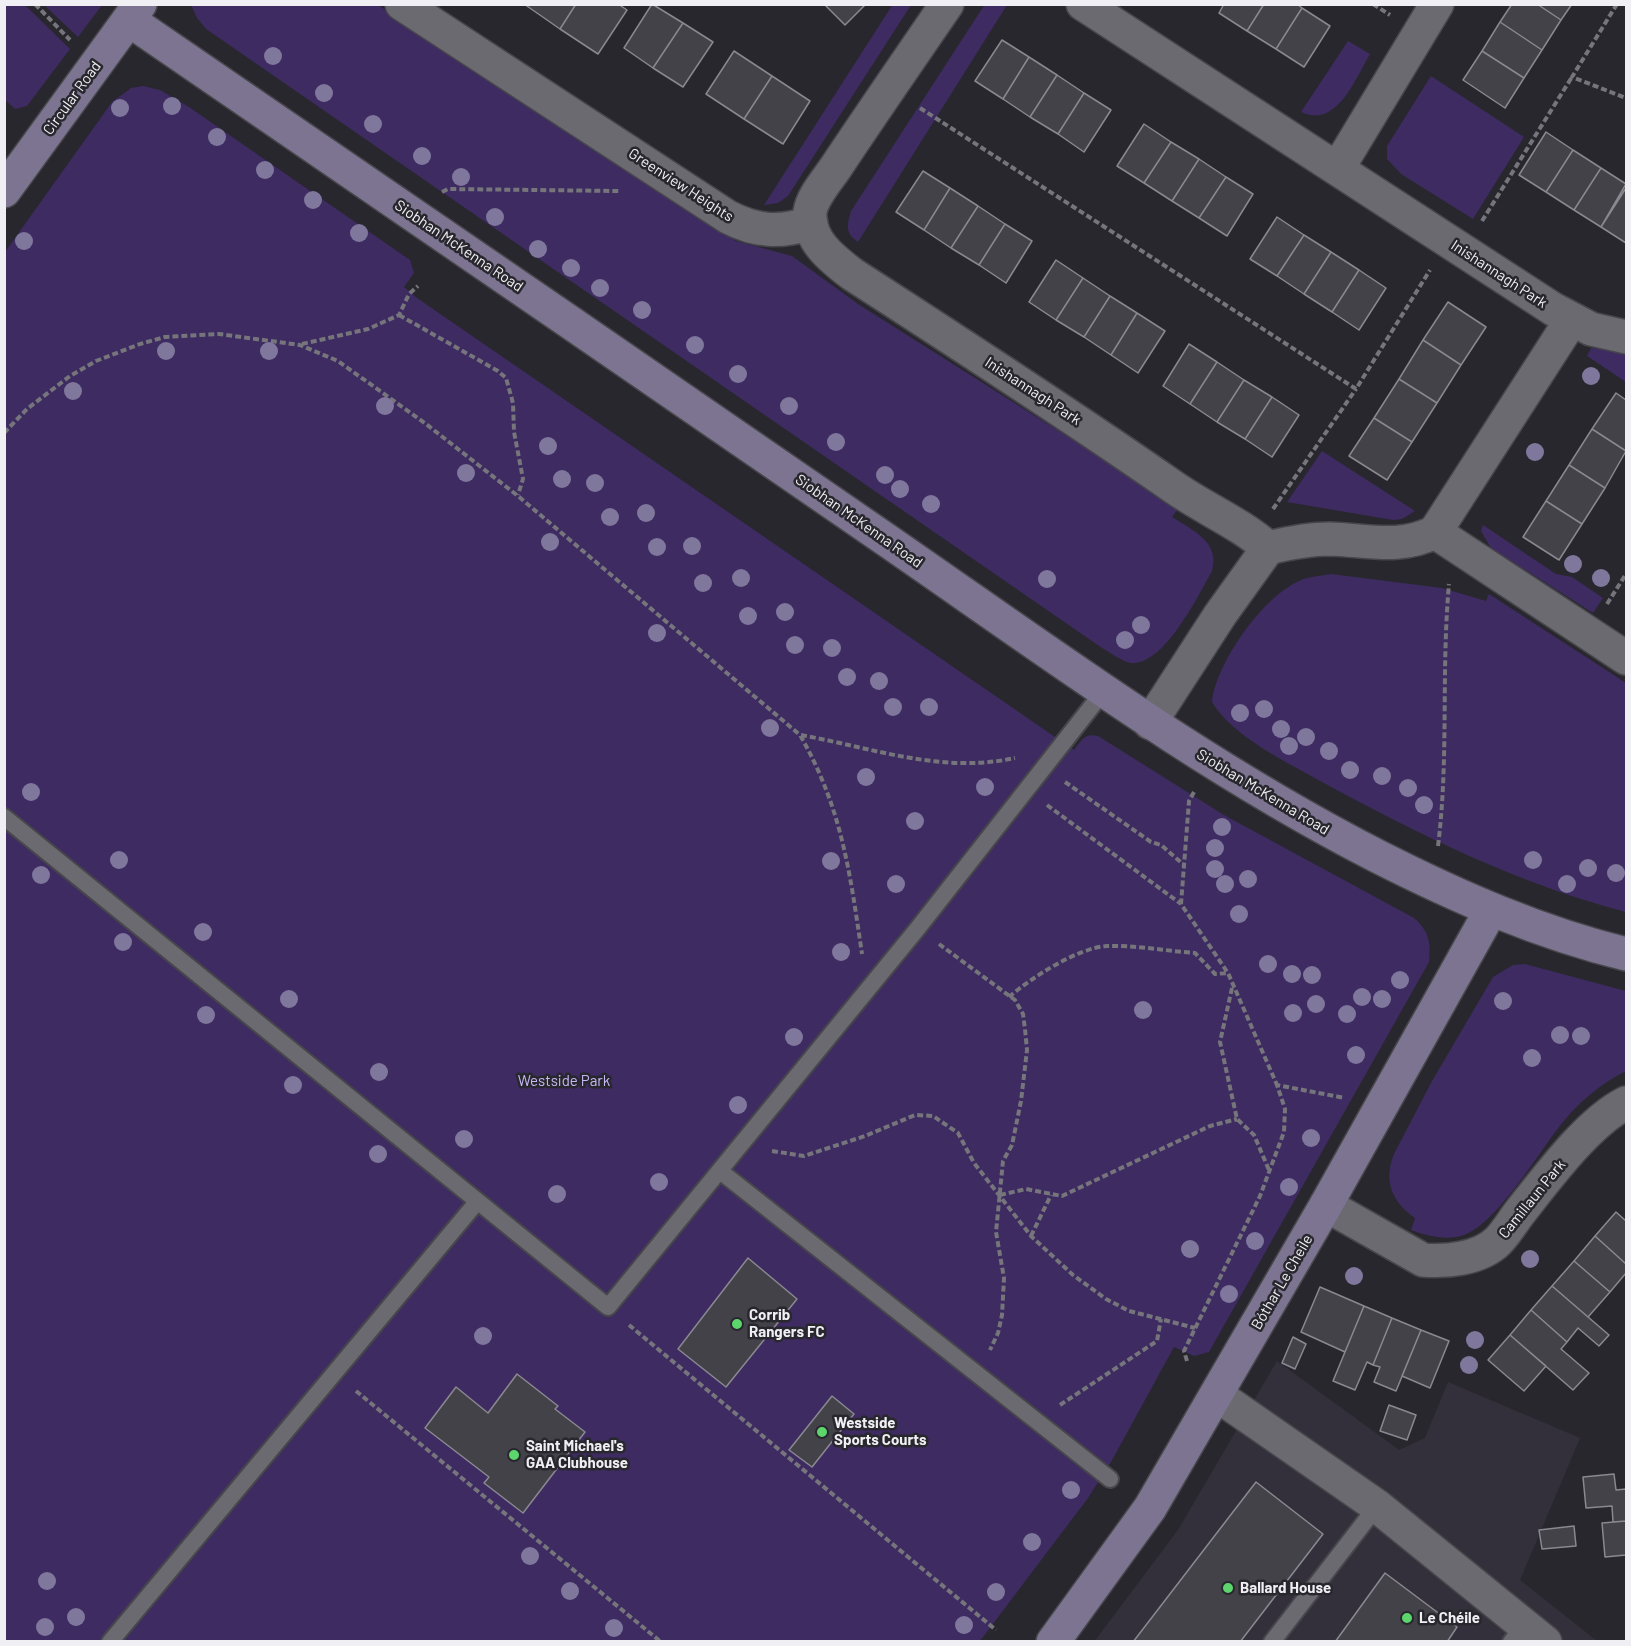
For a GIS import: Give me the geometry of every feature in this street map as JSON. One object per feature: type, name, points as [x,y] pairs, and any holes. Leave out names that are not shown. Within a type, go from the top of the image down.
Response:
[{"type":"street","name":"Greenview Heights","points":[[402,4],[745,226],[781,231],[811,223]]},
{"type":"street","points":[[811,223],[814,200],[947,4]]},
{"type":"street","name":"Inishannagh Park","points":[[1083,4],[1572,319],[1591,329],[1626,338]]},
{"type":"street","points":[[1338,168],[1437,4]]},
{"type":"street","name":"Circular Road","points":[[4,191],[135,12]]},
{"type":"street","name":"Siobhan McKenna Road","points":[[135,12],[406,210],[1150,723],[1328,831],[1491,910],[1575,940],[1626,954]]},
{"type":"street","name":"Inishannagh Park","points":[[811,223],[821,246],[852,274],[1049,400],[1192,500],[1261,541]]},
{"type":"street","points":[[1150,723],[1220,615],[1261,541],[1328,539],[1416,542],[1436,532],[1572,319]]},
{"type":"street","points":[[1436,532],[1626,658]]},
{"type":"street","name":"Bóthar Le Cheile","points":[[1053,1641],[1143,1520],[1326,1206],[1491,910]]},
{"type":"street","name":"Camillaun Park","points":[[1326,1206],[1423,1260],[1437,1261],[1465,1257],[1497,1242],[1545,1180],[1601,1119],[1626,1103]]},
{"type":"street","points":[[1217,1395],[1377,1506],[1527,1636]]},
{"type":"lane","points":[[4,817],[608,1307],[864,991],[918,928],[1103,692]]},
{"type":"lane","points":[[720,1171],[1110,1479]]},
{"type":"lane","points":[[110,1641],[477,1202]]},
{"type":"lane","points":[[1272,1641],[1377,1506]]},
{"type":"path","points":[[34,4],[77,47]]},
{"type":"path","points":[[1261,541],[1282,498],[1572,77],[1617,4]]},
{"type":"path","points":[[1572,77],[1626,98]]},
{"type":"path","points":[[889,88],[1356,389]]},
{"type":"path","points":[[406,210],[448,189],[651,191],[676,182]]},
{"type":"path","points":[[300,345],[369,329],[399,315],[409,294],[418,286]]},
{"type":"path","points":[[399,315],[498,371],[506,378],[513,403],[514,432],[523,479],[518,496]]},
{"type":"path","points":[[4,433],[27,409],[70,376],[96,361],[165,337],[219,334],[300,345],[338,361],[376,386],[518,496],[800,735],[824,781],[841,830],[862,956],[864,991]]},
{"type":"path","points":[[1437,850],[1443,802],[1444,674],[1449,583]]},
{"type":"path","points":[[800,735],[912,760],[973,763],[1026,755],[1045,765],[1151,842],[1161,845],[1185,865]]},
{"type":"path","points":[[1181,904],[1189,801],[1195,789]]},
{"type":"path","points":[[1028,790],[1181,904],[1227,973],[1277,1085],[1285,1109],[1284,1132],[1243,1233],[1184,1351],[1187,1361]]},
{"type":"path","points":[[918,928],[1015,1000],[1023,1014],[1027,1050],[1021,1101],[1012,1145],[1003,1161],[996,1232],[1004,1278],[1002,1315],[998,1333],[975,1374]]},
{"type":"path","points":[[1008,997],[1028,980],[1052,967],[1105,946],[1195,953],[1201,963],[1215,974],[1227,973]]},
{"type":"path","points":[[1232,987],[1227,1023],[1220,1042],[1238,1119],[1254,1135],[1269,1170]]},
{"type":"path","points":[[1277,1085],[1351,1099]]},
{"type":"path","points":[[748,1137],[771,1150],[804,1156],[865,1136],[915,1115],[933,1116],[958,1133],[974,1163],[1032,1236],[1073,1275],[1106,1299],[1129,1311],[1195,1328]]},
{"type":"path","points":[[1000,1195],[1026,1189],[1062,1196],[1210,1126],[1238,1119]]},
{"type":"path","points":[[1032,1236],[1051,1195]]},
{"type":"path","points":[[608,1307],[996,1630]]},
{"type":"path","points":[[1041,1424],[1066,1401],[1157,1341],[1161,1319]]},
{"type":"path","points":[[334,1373],[662,1641]]},
{"type":"shaded area","points":[[1277,1361],[1399,1450],[1425,1438],[1448,1382],[1580,1438],[1520,1580],[1597,1641],[1094,1642],[1178,1530]]},
{"type":"green space","points":[[5,4],[25,5],[70,49],[27,106],[15,109],[5,100]]},
{"type":"green space","points":[[893,4],[911,5],[788,196],[778,203],[764,205]]},
{"type":"green space","points":[[985,4],[1007,5],[858,242],[848,228],[851,211]]},
{"type":"green space","points":[[44,5],[102,5],[78,37]]},
{"type":"green space","points":[[191,5],[378,5],[736,241],[792,256],[858,304],[1179,507],[1172,517],[1203,538],[1209,545],[1213,561],[1212,571],[1189,612],[1179,628],[1156,653],[1143,661],[1131,663],[1116,657],[206,29],[197,18]]},
{"type":"green space","points":[[1348,41],[1370,54],[1351,88],[1335,108],[1325,114],[1314,115],[1301,112]]},
{"type":"green space","points":[[1431,76],[1524,137],[1473,219],[1401,174],[1387,159],[1387,146]]},
{"type":"green space","name":"Westside Park","points":[[143,86],[160,90],[189,107],[410,260],[414,273],[404,287],[417,298],[1074,750],[1086,737],[1098,736],[1224,815],[1414,918],[1426,932],[1430,949],[1429,962],[1209,1352],[1194,1356],[1174,1347],[1111,1462],[1088,1498],[980,1641],[5,1642],[5,252],[112,102],[131,88]]},
{"type":"green space","points":[[1591,348],[1626,351],[1626,382],[1587,356]]},
{"type":"green space","points":[[1322,451],[1415,511],[1402,519],[1393,520],[1287,502]]},
{"type":"green space","points":[[1483,525],[1556,574],[1572,577],[1603,598],[1593,613],[1491,548],[1481,531]]},
{"type":"green space","points":[[1331,574],[1442,588],[1486,601],[1489,594],[1626,683],[1626,912],[1586,901],[1508,873],[1433,839],[1277,757],[1247,737],[1221,715],[1212,702],[1215,687],[1231,652],[1254,619],[1268,604],[1295,583]]},
{"type":"green space","points":[[1525,964],[1626,991],[1626,1071],[1600,1087],[1577,1107],[1553,1135],[1504,1202],[1477,1228],[1464,1235],[1451,1238],[1430,1236],[1411,1230],[1415,1218],[1395,1198],[1390,1182],[1389,1173],[1394,1154],[1432,1081],[1493,977],[1513,965]]},
{"type":"building","points":[[524,4],[576,4],[560,29]]},
{"type":"building","points":[[576,4],[618,4],[627,10],[598,54],[560,29]]},
{"type":"building","points":[[652,4],[683,23],[653,68],[624,48]]},
{"type":"building","points":[[824,4],[866,4],[845,25]]},
{"type":"building","points":[[1224,4],[1264,4],[1247,31],[1219,13]]},
{"type":"building","points":[[1264,4],[1297,4],[1302,8],[1276,49],[1247,31]]},
{"type":"building","points":[[1512,4],[1537,4],[1561,20],[1542,50],[1500,22]]},
{"type":"building","points":[[1537,4],[1572,4],[1561,20]]},
{"type":"building","points":[[1302,8],[1330,26],[1304,67],[1276,49]]},
{"type":"building","points":[[1500,22],[1542,50],[1524,78],[1482,51]]},
{"type":"building","points":[[683,23],[713,42],[683,87],[653,68]]},
{"type":"building","points":[[1002,40],[1029,57],[1003,99],[975,81]]},
{"type":"building","points":[[734,51],[772,76],[744,119],[706,94]]},
{"type":"building","points":[[1482,51],[1524,78],[1505,108],[1463,80]]},
{"type":"building","points":[[1029,57],[1057,75],[1030,117],[1003,99]]},
{"type":"building","points":[[1057,75],[1084,93],[1058,134],[1030,117]]},
{"type":"building","points":[[772,76],[810,101],[783,144],[744,119]]},
{"type":"building","points":[[1084,93],[1111,110],[1084,152],[1058,134]]},
{"type":"building","points":[[1144,124],[1171,142],[1144,183],[1117,166]]},
{"type":"building","points":[[1546,132],[1573,150],[1546,192],[1519,175]]},
{"type":"building","points":[[1171,142],[1199,159],[1172,201],[1144,183]]},
{"type":"building","points":[[1573,150],[1601,168],[1574,210],[1546,192]]},
{"type":"building","points":[[1199,159],[1226,177],[1199,218],[1172,201]]},
{"type":"building","points":[[1601,168],[1626,184],[1601,227],[1574,210]]},
{"type":"building","points":[[923,171],[950,188],[924,230],[896,212]]},
{"type":"building","points":[[1226,177],[1253,194],[1227,236],[1199,218]]},
{"type":"building","points":[[950,188],[978,206],[951,248],[924,230]]},
{"type":"building","points":[[1626,188],[1626,243],[1601,227]]},
{"type":"building","points":[[978,206],[1005,224],[979,265],[951,248]]},
{"type":"building","points":[[1277,217],[1304,235],[1277,276],[1250,259]]},
{"type":"building","points":[[1005,224],[1032,241],[1006,283],[979,265]]},
{"type":"building","points":[[1304,235],[1331,252],[1304,294],[1277,276]]},
{"type":"building","points":[[1331,252],[1359,270],[1332,312],[1304,294]]},
{"type":"building","points":[[1056,260],[1083,278],[1056,320],[1029,302]]},
{"type":"building","points":[[1359,270],[1386,288],[1359,330],[1332,312]]},
{"type":"building","points":[[1083,278],[1110,296],[1084,337],[1056,320]]},
{"type":"building","points":[[1110,296],[1137,313],[1111,355],[1084,337]]},
{"type":"building","points":[[1448,302],[1486,327],[1461,365],[1423,340]]},
{"type":"building","points":[[1137,313],[1165,331],[1138,373],[1111,355]]},
{"type":"building","points":[[1423,340],[1461,365],[1437,403],[1399,379]]},
{"type":"building","points":[[1189,344],[1217,362],[1190,404],[1163,386]]},
{"type":"building","points":[[1217,362],[1244,380],[1217,422],[1190,404]]},
{"type":"building","points":[[1399,379],[1437,403],[1412,442],[1374,418]]},
{"type":"building","points":[[1244,380],[1272,397],[1245,439],[1217,422]]},
{"type":"building","points":[[1616,393],[1626,400],[1626,451],[1592,429]]},
{"type":"building","points":[[1272,397],[1299,415],[1272,457],[1245,439]]},
{"type":"building","points":[[1374,418],[1412,442],[1387,480],[1349,456]]},
{"type":"building","points":[[1592,429],[1626,451],[1605,488],[1569,465]]},
{"type":"building","points":[[1569,465],[1605,488],[1582,524],[1546,501]]},
{"type":"building","points":[[1546,501],[1582,524],[1559,560],[1523,537]]},
{"type":"building","points":[[1616,1212],[1626,1221],[1626,1264],[1595,1236]]},
{"type":"building","points":[[1595,1236],[1626,1264],[1626,1273],[1610,1292],[1574,1261]]},
{"type":"building","name":"Corrib Rangers FC","points":[[748,1258],[797,1299],[726,1387],[678,1349]]},
{"type":"building","points":[[1574,1261],[1610,1292],[1588,1317],[1552,1286]]},
{"type":"building","points":[[1552,1286],[1609,1335],[1599,1346],[1578,1328],[1567,1342],[1531,1310]]},
{"type":"building","points":[[1320,1287],[1364,1306],[1345,1352],[1301,1332]]},
{"type":"building","points":[[1364,1306],[1392,1318],[1373,1365],[1367,1362],[1355,1390],[1333,1381]]},
{"type":"building","points":[[1531,1310],[1567,1342],[1561,1349],[1589,1373],[1573,1390],[1510,1335]]},
{"type":"building","points":[[1392,1318],[1421,1330],[1396,1391],[1374,1382],[1380,1367],[1373,1365]]},
{"type":"building","points":[[1421,1330],[1449,1341],[1430,1388],[1402,1376]]},
{"type":"building","points":[[1510,1335],[1546,1366],[1524,1391],[1488,1360]]},
{"type":"building","points":[[1293,1337],[1306,1344],[1295,1369],[1282,1363]]},
{"type":"building","name":"Saint Michael's GAA Clubhouse","points":[[517,1374],[558,1406],[555,1409],[585,1432],[523,1513],[484,1483],[489,1477],[425,1428],[456,1387],[488,1413]]},
{"type":"building","name":"Westside Sports Courts","points":[[832,1396],[854,1414],[812,1467],[789,1450]]},
{"type":"building","points":[[1389,1405],[1416,1415],[1407,1440],[1380,1431]]},
{"type":"building","points":[[1614,1474],[1616,1490],[1626,1489],[1626,1521],[1613,1522],[1612,1506],[1586,1508],[1583,1477]]},
{"type":"building","name":"Ballard House","points":[[1256,1482],[1323,1534],[1240,1642],[1133,1642]]},
{"type":"building","points":[[1626,1521],[1626,1555],[1605,1557],[1602,1523]]},
{"type":"building","points":[[1574,1526],[1576,1546],[1542,1549],[1539,1530]]},
{"type":"building","points":[[1385,1573],[1457,1627],[1447,1642],[1335,1642]]},
{"type":"place","name":"Corrib Rangers FC","points":[[737,1324]]},
{"type":"place","name":"Westside Sports Courts","points":[[822,1432]]},
{"type":"place","name":"Saint Michael's GAA Clubhouse","points":[[514,1455]]},
{"type":"place","name":"Ballard House","points":[[1228,1588]]},
{"type":"place","name":"Le Chéile","points":[[1407,1618]]}]
